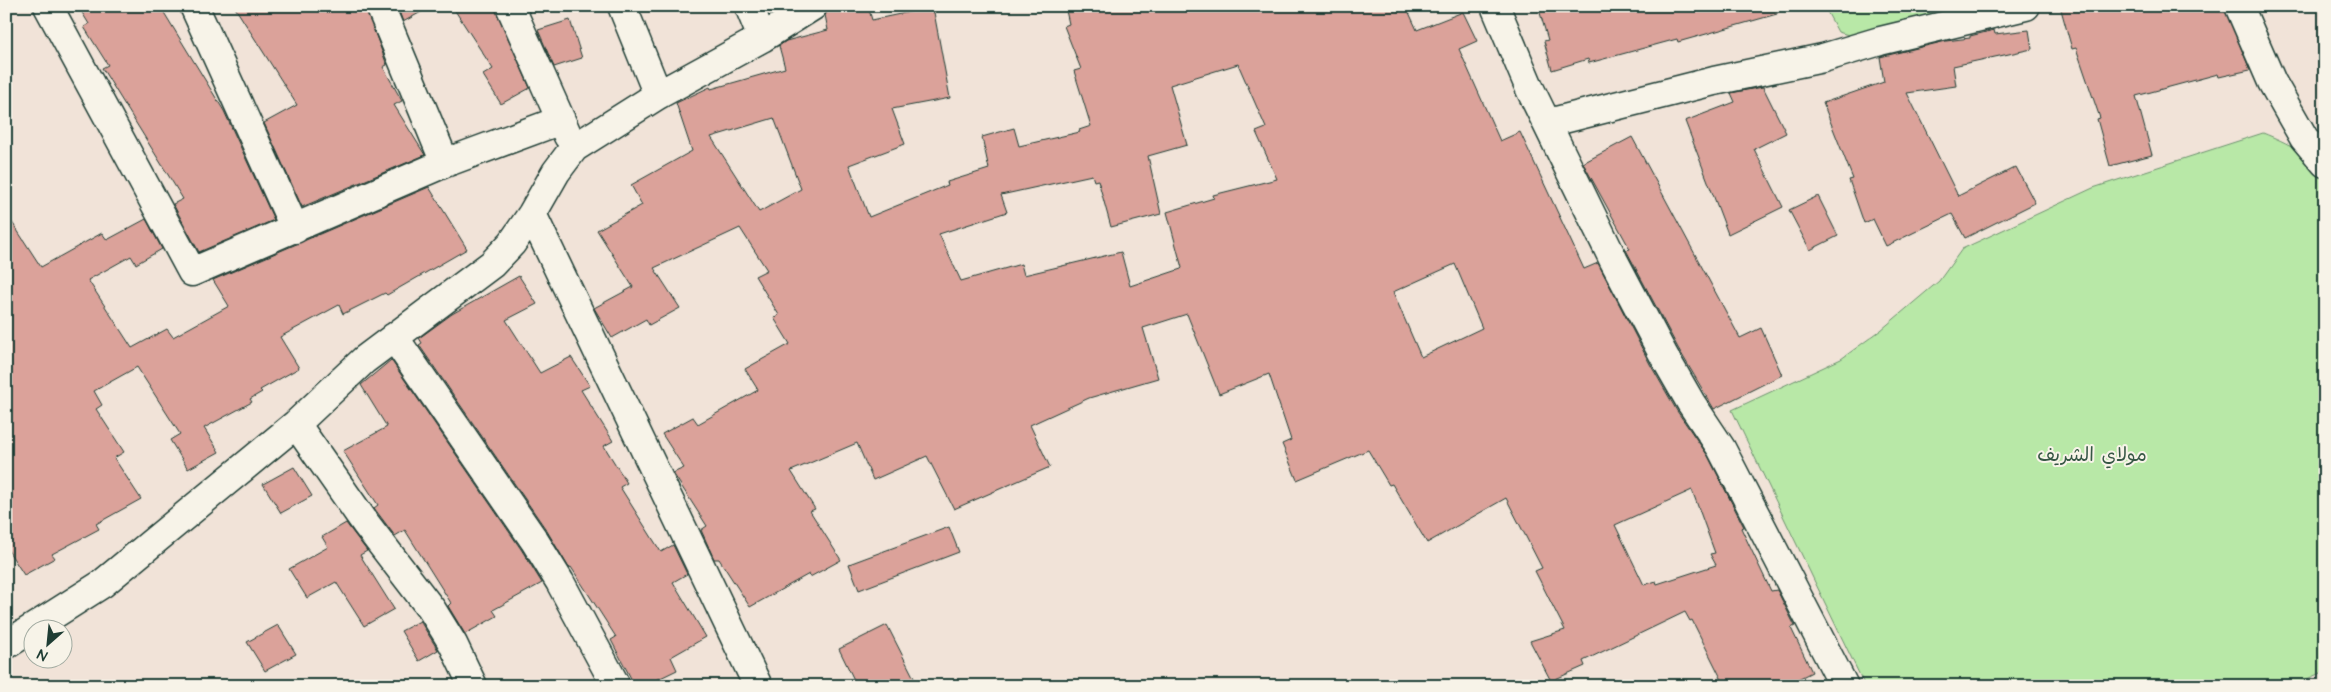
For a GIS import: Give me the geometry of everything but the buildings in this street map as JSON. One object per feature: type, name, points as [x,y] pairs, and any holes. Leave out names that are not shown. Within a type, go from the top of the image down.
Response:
[{"type":"street","points":[[48,6],[192,272],[445,163],[561,120]]},
{"type":"street","points":[[194,6],[295,229]]},
{"type":"street","points":[[380,6],[445,163]]},
{"type":"street","points":[[510,6],[574,148]]},
{"type":"street","points":[[622,6],[658,95]]},
{"type":"street","points":[[748,6],[762,38]]},
{"type":"street","points":[[6,645],[102,584],[296,424],[364,360],[492,264],[512,243],[532,214],[556,172],[574,148],[658,95],[762,38],[813,6]]},
{"type":"street","points":[[1495,6],[1519,65],[1614,261],[1691,403],[1722,448],[1844,686]]},
{"type":"street","points":[[1548,123],[1714,81],[1823,58],[1880,41],[2026,6]]},
{"type":"street","points":[[2239,6],[2284,105],[2304,138],[2325,163]]},
{"type":"street","points":[[532,214],[750,683]]},
{"type":"street","points":[[394,337],[534,540],[560,582],[616,686]]},
{"type":"street","points":[[296,424],[366,524],[432,610],[453,644],[473,686]]},
{"type":"green space","points":[[1824,6],[1989,6],[1856,37],[1838,32]]},
{"type":"green space","name":"مولاي الشريف","points":[[2263,133],[2305,155],[2325,175],[2325,671],[2291,686],[1865,686],[1732,410],[1841,359],[1881,330],[1939,281],[1962,249],[2093,188]]}]
